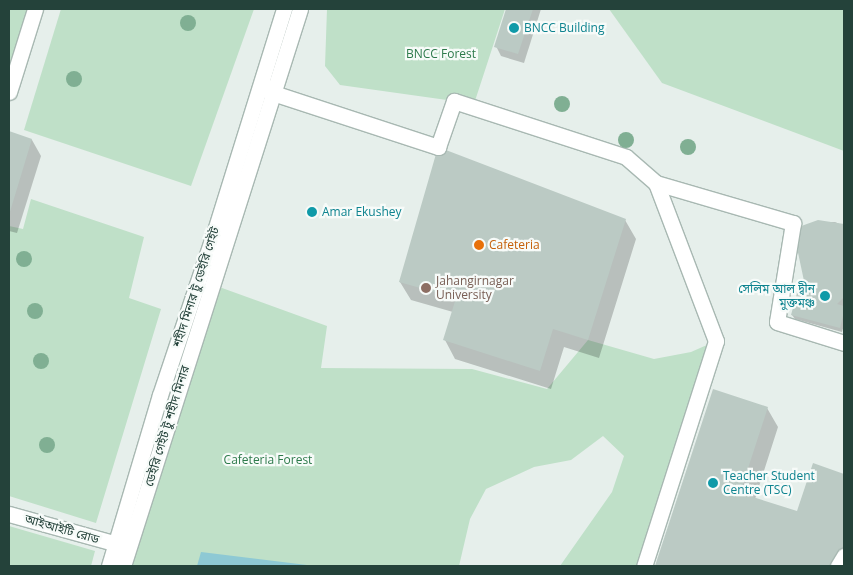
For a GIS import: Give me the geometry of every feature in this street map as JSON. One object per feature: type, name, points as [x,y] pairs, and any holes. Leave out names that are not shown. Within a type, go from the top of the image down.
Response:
[{"type":"street","points":[[9,92],[35,9]]},
{"type":"street","name":"শহীদ মিনার টু ডেইরি গেইট","points":[[109,566],[122,545],[160,395],[267,89],[284,9]]},
{"type":"street","points":[[300,9],[267,89],[438,147],[454,101],[626,157],[656,183],[792,223],[777,322],[844,343]]},
{"type":"street","name":"ডেইরি গেইট টু শহীদ মিনার","points":[[123,566],[122,545],[229,230],[267,89]]},
{"type":"street","points":[[644,566],[716,341],[656,183]]},
{"type":"street","name":"আইআইটি রোড","points":[[9,514],[122,545]]},
{"type":"street","points":[[838,566],[844,556]]},
{"type":"green space","points":[[9,9],[31,9],[9,78]]},
{"type":"green space","points":[[61,9],[254,9],[191,186],[24,130]]},
{"type":"green space","name":"BNCC Forest","points":[[327,9],[505,9],[473,107],[454,101],[340,85],[325,66]]},
{"type":"green space","points":[[609,9],[844,9],[844,151],[662,83]]},
{"type":"green space","points":[[31,199],[144,237],[129,298],[161,309],[96,523],[9,496],[9,226],[23,229]]},
{"type":"green space","name":"Cafeteria Forest","points":[[211,284],[327,326],[321,368],[472,369],[547,389],[588,340],[654,359],[691,352],[716,341],[641,566],[560,566],[612,492],[624,456],[603,436],[571,460],[534,467],[486,489],[470,519],[459,566],[122,566]]},
{"type":"green space","points":[[9,526],[95,551],[91,566],[9,566]]},
{"type":"water","points":[[201,552],[307,565],[309,566],[197,566]]},
{"type":"building","name":"BNCC Building","points":[[506,9],[533,9],[518,54],[494,47]]},
{"type":"building","points":[[9,131],[32,139],[9,215]]},
{"type":"building","points":[[438,147],[626,219],[588,340],[553,329],[540,371],[443,340],[456,298],[399,282]]},
{"type":"building","points":[[818,220],[844,224],[844,297],[837,304],[844,306],[840,328],[791,315],[797,293],[807,295],[793,229]]},
{"type":"building","name":"Teacher Student Centre (TSC)","points":[[713,389],[768,407],[740,493],[797,511],[813,463],[844,474],[844,543],[837,566],[655,566]]},
{"type":"place","name":"BNCC Building","points":[[514,28]]},
{"type":"place","name":"Amar Ekushey","points":[[312,212]]},
{"type":"place","name":"Cafeteria","points":[[479,245]]},
{"type":"place","name":"Jahangirnagar University","points":[[426,288]]},
{"type":"place","name":"সেলিম আল দ্বীন মুক্তমঞ্চ","points":[[825,296]]},
{"type":"place","name":"Teacher Student Centre (TSC)","points":[[713,483]]}]
